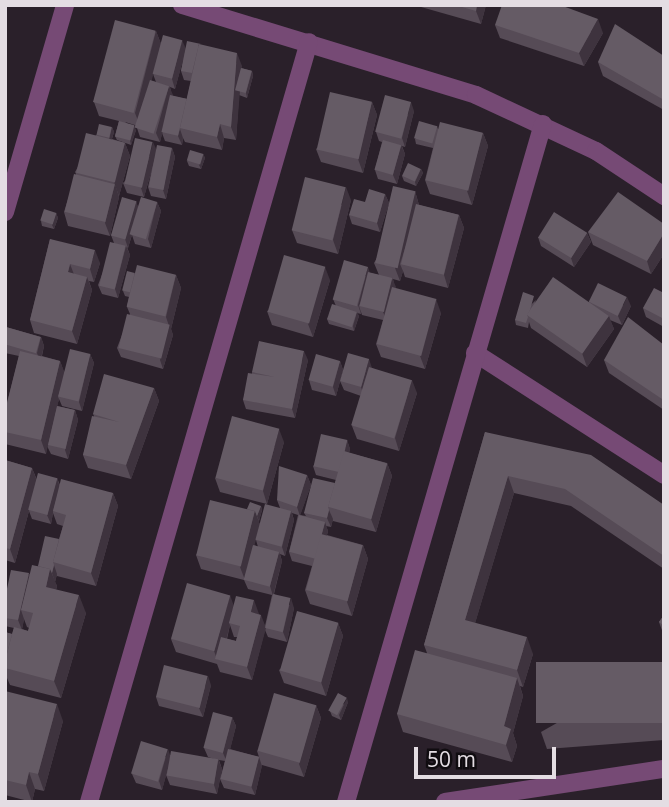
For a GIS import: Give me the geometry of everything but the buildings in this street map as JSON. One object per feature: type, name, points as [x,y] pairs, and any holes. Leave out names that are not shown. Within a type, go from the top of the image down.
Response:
[{"type":"street","points":[[5,212],[65,5]]},
{"type":"street","points":[[182,5],[309,42],[543,124],[664,196]]},
{"type":"street","points":[[89,802],[309,42]]},
{"type":"street","points":[[346,802],[543,124]]},
{"type":"street","points":[[475,353],[664,475]]},
{"type":"street","points":[[445,802],[664,769]]}]
